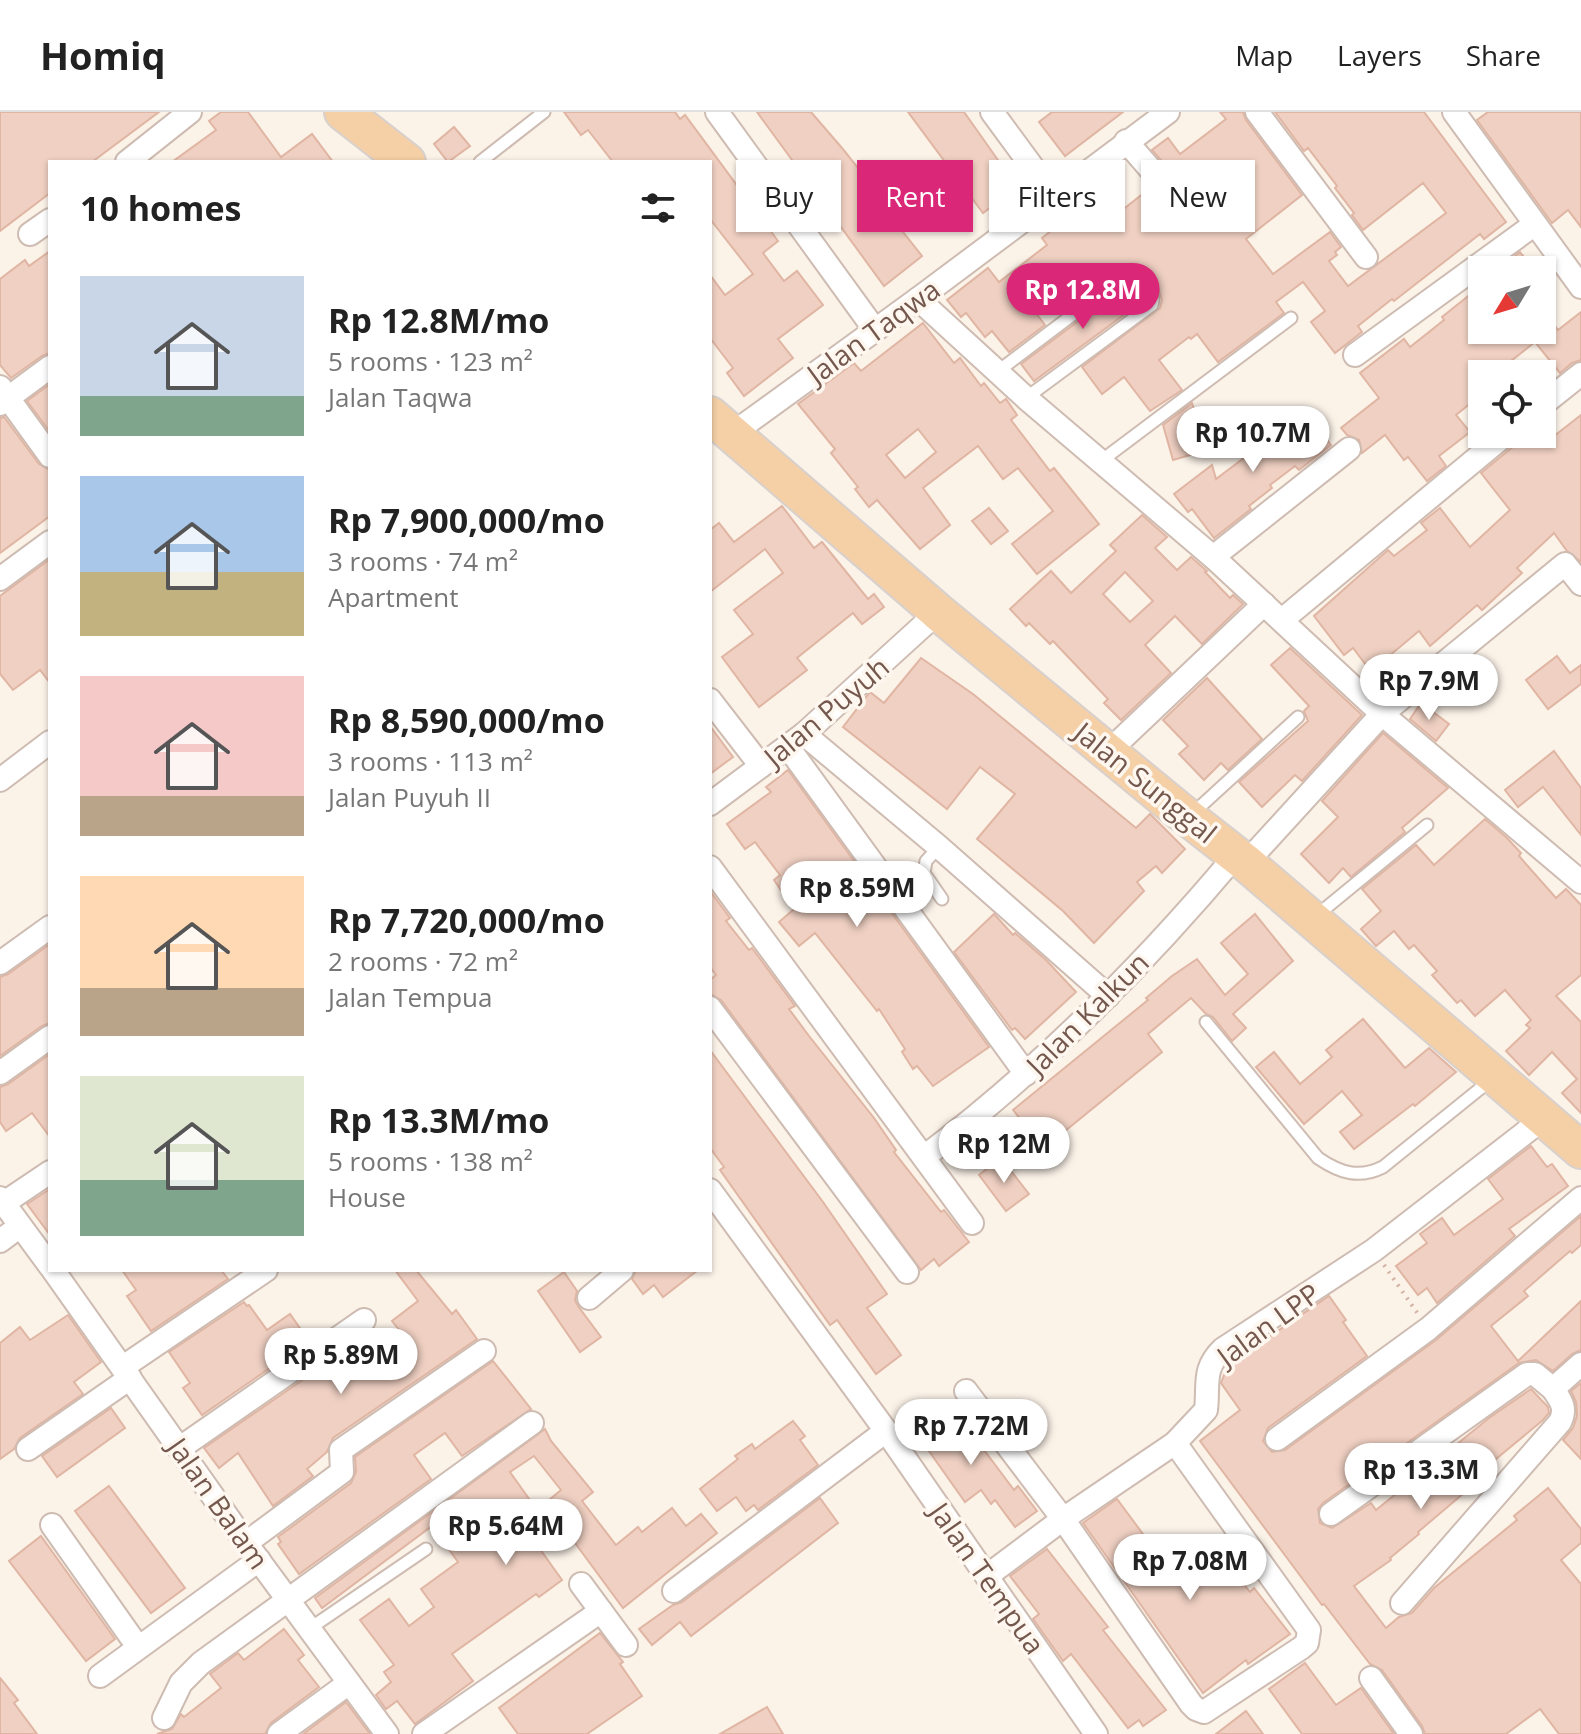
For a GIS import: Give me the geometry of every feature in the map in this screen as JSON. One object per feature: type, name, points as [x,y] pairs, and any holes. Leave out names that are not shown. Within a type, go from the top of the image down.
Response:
[{"type":"main road","points":[[356,116],[405,160]]},
{"type":"main road","name":"Jalan Sunggal","points":[[721,425],[938,612],[1241,859],[1544,1118],[1578,1142]]},
{"type":"street","points":[[130,160],[190,112]]},
{"type":"street","points":[[717,112],[875,330]]},
{"type":"street","points":[[992,112],[1027,160]]},
{"type":"street","name":"Jalan Taqwa","points":[[1100,160],[1168,112]]},
{"type":"street","points":[[1257,112],[1366,257]]},
{"type":"street","points":[[1454,112],[1581,287]]},
{"type":"street","points":[[1126,141],[1142,160]]},
{"type":"street","points":[[30,234],[48,221]]},
{"type":"street","points":[[1355,355],[1535,224]]},
{"type":"street","name":"Jalan Taqwa","points":[[721,425],[875,330],[1005,232]]},
{"type":"street","points":[[918,299],[1026,398],[1213,557],[1382,714],[1581,882]]},
{"type":"street","points":[[48,368],[3,397],[48,453]]},
{"type":"street","points":[[1556,394],[1581,374]]},
{"type":"street","points":[[1282,620],[1489,448]]},
{"type":"street","points":[[1213,557],[1349,449]]},
{"type":"street","points":[[0,579],[48,543]]},
{"type":"street","points":[[1573,558],[1581,584]]},
{"type":"street","name":"Jalan Kalkun","points":[[924,1157],[1026,1074],[1108,996],[1382,714],[1573,558]]},
{"type":"street","points":[[1108,752],[1264,604]]},
{"type":"street","name":"Jalan Puyuh","points":[[712,803],[796,740],[938,612]]},
{"type":"street","points":[[712,703],[761,766]]},
{"type":"street","points":[[796,740],[939,847],[1108,996]]},
{"type":"street","points":[[796,740],[1026,1074]]},
{"type":"street","points":[[2,773],[48,743]]},
{"type":"street","points":[[712,870],[972,1223]]},
{"type":"street","points":[[0,963],[48,928]]},
{"type":"street","points":[[712,1011],[907,1272]]},
{"type":"street","points":[[0,1073],[48,1038]]},
{"type":"street","name":"Jalan LPP","points":[[987,1576],[1063,1519],[1175,1443],[1206,1410],[1207,1372],[1213,1359],[1223,1349],[1374,1250],[1544,1118]]},
{"type":"street","points":[[2,1200],[48,1173]]},
{"type":"street","name":"Jalan Tempua","points":[[712,1194],[886,1431],[1096,1734]]},
{"type":"street","points":[[1277,1439],[1428,1329],[1581,1198]]},
{"type":"street","name":"Jalan Balam","points":[[2,1200],[48,1259]]},
{"type":"street","points":[[0,1241],[20,1226]]},
{"type":"street","name":"Jalan Balam","points":[[58,1272],[252,1552],[387,1734]]},
{"type":"street","points":[[28,1449],[263,1272]]},
{"type":"street","points":[[589,1298],[620,1272]]},
{"type":"street","points":[[180,1448],[364,1320]]},
{"type":"street","points":[[100,1676],[252,1552],[342,1472],[341,1450],[484,1351]]},
{"type":"street","points":[[1553,1389],[1581,1364]]},
{"type":"street","points":[[1331,1514],[1527,1374],[1535,1374],[1553,1389],[1563,1404],[1564,1414],[1560,1422],[1402,1603]]},
{"type":"street","points":[[966,1391],[1063,1519],[1196,1709],[1207,1711],[1301,1648],[1309,1637],[1305,1622],[1175,1443]]},
{"type":"street","points":[[164,1718],[181,1683],[190,1673],[532,1423]]},
{"type":"street","points":[[674,1591],[886,1431]]},
{"type":"street","points":[[52,1525],[138,1647]]},
{"type":"street","points":[[581,1584],[626,1645]]},
{"type":"street","points":[[424,1734],[601,1611]]},
{"type":"street","points":[[1371,1678],[1411,1734]]},
{"type":"street","points":[[279,1734],[349,1683]]},
{"type":"lane","points":[[483,160],[544,112]]},
{"type":"lane","points":[[997,372],[1129,272],[1136,273],[1153,296],[1152,305],[1026,398]]},
{"type":"lane","points":[[1101,461],[1291,318]]},
{"type":"lane","points":[[1188,818],[1298,717]]},
{"type":"lane","points":[[1312,919],[1427,825]]},
{"type":"lane","points":[[939,847],[926,861],[924,873],[942,899]]},
{"type":"lane","points":[[1206,1022],[1318,1158],[1342,1172],[1369,1174],[1383,1167],[1496,1076]]},
{"type":"lane","points":[[309,1629],[426,1549]]},
{"type":"path","points":[[1374,1250],[1428,1329]]},
{"type":"building","points":[[0,112],[159,112],[95,160],[48,160],[48,195],[0,231]]},
{"type":"building","points":[[221,112],[248,112],[281,157],[312,134],[332,160],[175,160],[216,130],[209,121]]},
{"type":"building","points":[[564,112],[675,112],[680,119],[685,115],[736,184],[736,232],[771,232],[778,241],[763,253],[784,281],[797,271],[823,305],[778,339],[793,358],[744,396],[727,373],[733,368],[712,341],[712,278],[725,295],[753,274],[712,222],[712,160],[611,160],[588,130],[581,135]]},
{"type":"building","points":[[757,112],[811,112],[857,167],[857,232],[903,232],[922,256],[884,286],[841,227],[841,160],[792,160]]},
{"type":"building","points":[[908,112],[964,112],[998,160],[989,160],[989,208],[983,213],[973,200],[973,160],[944,160]]},
{"type":"building","points":[[1052,112],[1123,112],[1065,156],[1039,122]]},
{"type":"building","points":[[1220,112],[1243,112],[1302,195],[1255,232],[1255,160],[1161,160],[1152,150],[1168,138],[1180,154],[1226,119]]},
{"type":"building","points":[[1275,112],[1424,112],[1506,222],[1484,239],[1480,234],[1394,301],[1392,299],[1358,326],[1362,332],[1335,353],[1311,322],[1325,311],[1303,282],[1276,302],[1284,313],[1218,362],[1197,334],[1191,339],[1189,337],[1159,360],[1182,390],[1150,411],[1124,377],[1102,394],[1082,367],[1160,308],[1162,300],[1158,288],[1138,265],[1124,265],[1073,304],[1054,278],[1026,300],[1045,325],[1009,352],[992,331],[985,337],[966,313],[961,317],[947,300],[988,268],[999,282],[1047,245],[1042,238],[1050,232],[1125,232],[1125,208],[1141,195],[1141,232],[1255,232],[1246,239],[1273,274],[1330,232],[1341,247],[1329,261],[1348,286],[1446,213],[1423,183],[1363,230],[1335,188],[1337,186],[1308,148],[1304,151]]},
{"type":"building","points":[[1488,112],[1581,112],[1581,227],[1568,210],[1552,223],[1477,120]]},
{"type":"building","points":[[454,127],[470,146],[446,160],[434,144]]},
{"type":"building","points":[[48,252],[48,354],[11,378],[0,365],[0,279],[25,260],[29,266]]},
{"type":"building","points":[[1132,281],[1144,300],[1034,381],[1021,364]]},
{"type":"building","points":[[1468,296],[1468,344],[1532,344],[1512,360],[1468,360],[1468,405],[1456,415],[1468,434],[1439,456],[1446,466],[1427,481],[1408,457],[1404,460],[1385,435],[1362,453],[1359,440],[1347,435],[1341,428],[1379,398],[1360,373],[1404,339],[1410,347],[1444,320],[1442,317]]},
{"type":"building","points":[[1581,312],[1581,360],[1560,373],[1556,360],[1550,360],[1537,344],[1556,344],[1556,327],[1558,330]]},
{"type":"building","points":[[923,323],[954,363],[960,358],[981,386],[984,383],[1000,403],[1006,399],[1017,415],[1011,420],[1050,471],[1054,468],[1099,524],[1037,574],[1012,544],[1053,511],[1018,468],[1003,479],[978,446],[923,488],[950,525],[920,549],[877,500],[869,507],[855,489],[858,487],[831,453],[835,449],[798,404],[854,363],[861,371]],"holes":[[[918,429],[936,452],[905,478],[886,455]]]},
{"type":"building","points":[[48,385],[48,429],[27,401]]},
{"type":"building","points":[[1192,403],[1207,450],[1173,460],[1163,425]]},
{"type":"building","points":[[1302,407],[1331,445],[1299,470],[1295,466],[1270,485],[1272,488],[1249,506],[1251,509],[1214,538],[1192,509],[1188,512],[1174,494],[1212,465],[1216,479],[1273,436],[1270,432]]},
{"type":"building","points":[[1581,415],[1581,562],[1567,551],[1554,533],[1517,568],[1522,573],[1482,610],[1477,605],[1430,646],[1419,631],[1389,656],[1406,675],[1383,695],[1365,679],[1372,673],[1353,648],[1344,655],[1314,616],[1388,550],[1394,556],[1427,530],[1421,523],[1440,508],[1470,547],[1510,510],[1481,473],[1511,448],[1556,448],[1556,435]]},
{"type":"building","points":[[4,417],[39,464],[48,469],[48,517],[0,553],[0,418]]},
{"type":"building","points":[[782,506],[814,548],[822,542],[868,599],[874,594],[884,607],[862,624],[853,613],[797,658],[807,670],[759,707],[722,657],[753,634],[734,610],[783,573],[765,549],[712,590],[712,528],[719,523],[734,542]]},
{"type":"building","points":[[989,508],[1008,531],[991,544],[972,521]]},
{"type":"building","points":[[1142,515],[1167,537],[1155,548],[1177,570],[1191,557],[1230,598],[1233,595],[1243,604],[1202,644],[1175,616],[1145,645],[1171,673],[1121,720],[1104,703],[1108,699],[1053,641],[1050,644],[1010,609],[1051,571],[1071,593],[1116,551],[1110,545]],"holes":[[[1125,572],[1153,601],[1130,622],[1103,594]]]},
{"type":"building","points":[[48,560],[48,680],[40,670],[13,690],[0,674],[0,596]]},
{"type":"building","points":[[1290,648],[1362,715],[1302,781],[1295,775],[1262,807],[1239,782],[1308,721],[1304,711],[1309,706],[1271,665]]},
{"type":"building","points":[[1557,656],[1570,673],[1581,665],[1581,684],[1548,709],[1526,680]]},
{"type":"building","points":[[921,658],[973,694],[1136,828],[1150,814],[1185,849],[1162,873],[1156,866],[1137,882],[1144,891],[1094,943],[1063,911],[977,839],[1015,794],[980,767],[947,809],[843,727],[870,692],[884,703]]},
{"type":"building","points":[[1207,678],[1262,739],[1228,770],[1221,763],[1204,780],[1179,754],[1188,746],[1163,720]]},
{"type":"building","points":[[1421,703],[1449,724],[1436,741],[1410,719]]},
{"type":"building","points":[[712,729],[733,757],[712,773]]},
{"type":"building","points":[[1383,733],[1448,788],[1402,828],[1405,832],[1351,877],[1343,868],[1329,883],[1301,854],[1338,817],[1322,801]]},
{"type":"building","points":[[1554,751],[1581,788],[1581,835],[1543,787],[1518,807],[1505,790]]},
{"type":"building","points":[[788,770],[989,1047],[933,1086],[917,1066],[913,1069],[902,1052],[905,1049],[879,1009],[877,1011],[815,933],[799,946],[779,922],[794,909],[774,880],[780,875],[755,842],[745,849],[727,824],[771,792],[766,787]]},
{"type":"building","points":[[1485,819],[1521,853],[1519,856],[1556,898],[1566,889],[1581,905],[1581,975],[1556,996],[1581,1022],[1581,1113],[1562,1093],[1577,1079],[1552,1052],[1529,1075],[1506,1051],[1530,1028],[1526,1025],[1531,1020],[1505,990],[1475,1016],[1461,1000],[1457,1003],[1432,975],[1437,971],[1414,945],[1409,949],[1394,931],[1376,946],[1361,929],[1381,911],[1362,889],[1416,845],[1434,865]]},
{"type":"building","points":[[712,894],[730,918],[726,921],[749,950],[752,948],[795,1006],[789,1009],[874,1118],[896,1150],[894,1152],[969,1242],[939,1266],[934,1259],[921,1270],[721,1000],[712,995],[712,978],[716,975],[712,970]]},
{"type":"building","points":[[994,914],[1013,935],[1015,933],[1046,960],[1076,992],[1025,1039],[1015,1028],[1012,1030],[954,952]]},
{"type":"building","points":[[1255,914],[1293,961],[1233,1014],[1246,1028],[1232,1041],[1213,1017],[1191,998],[1148,1034],[1162,1052],[1044,1148],[1013,1110],[1148,1000],[1146,998],[1172,976],[1197,959],[1225,995],[1248,974],[1221,943]]},
{"type":"building","points":[[48,945],[48,1024],[0,1056],[0,977]]},
{"type":"building","points":[[1363,1019],[1405,1068],[1429,1048],[1456,1072],[1415,1106],[1413,1104],[1354,1149],[1340,1132],[1362,1115],[1342,1091],[1304,1124],[1256,1067],[1274,1052],[1300,1084],[1332,1057],[1326,1050]]},
{"type":"building","points":[[712,1053],[887,1294],[867,1308],[901,1355],[876,1374],[837,1320],[830,1325],[720,1170],[724,1167],[712,1151]]},
{"type":"building","points":[[48,1055],[48,1134],[32,1113],[6,1131],[0,1122],[0,1087]]},
{"type":"building","points":[[1531,1146],[1547,1167],[1552,1164],[1568,1186],[1509,1229],[1515,1236],[1437,1303],[1427,1288],[1418,1295],[1396,1266],[1427,1243],[1420,1234],[1442,1218],[1454,1235],[1503,1199],[1488,1179]]},
{"type":"building","points":[[1001,1158],[1029,1194],[1006,1211],[979,1175]]},
{"type":"building","points":[[48,1190],[48,1232],[27,1204]]},
{"type":"building","points":[[1581,1216],[1581,1245],[1524,1291],[1528,1296],[1491,1326],[1518,1361],[1581,1301],[1581,1350],[1553,1371],[1536,1360],[1519,1363],[1318,1509],[1320,1523],[1332,1528],[1371,1503],[1376,1510],[1489,1418],[1531,1389],[1548,1407],[1549,1413],[1543,1420],[1473,1478],[1477,1482],[1418,1532],[1391,1560],[1354,1586],[1386,1628],[1399,1617],[1412,1613],[1434,1588],[1517,1520],[1514,1516],[1548,1488],[1581,1529],[1581,1543],[1561,1560],[1581,1584],[1581,1734],[1559,1734],[1540,1709],[1506,1734],[1425,1734],[1382,1670],[1370,1664],[1322,1605],[1200,1441],[1240,1410],[1221,1383],[1228,1365],[1329,1296],[1367,1356],[1268,1428],[1263,1441],[1272,1452],[1285,1450],[1436,1340]]},
{"type":"building","points":[[123,1272],[223,1272],[228,1279],[151,1331],[127,1296],[136,1290]]},
{"type":"building","points":[[396,1272],[418,1272],[452,1314],[456,1310],[477,1339],[333,1438],[327,1452],[307,1469],[313,1476],[273,1506],[238,1453],[219,1468],[204,1448],[366,1336],[386,1363],[411,1345],[392,1321],[418,1301]]},
{"type":"building","points":[[564,1272],[577,1291],[575,1300],[578,1306],[601,1337],[580,1352],[538,1291]]},
{"type":"building","points":[[635,1272],[695,1272],[663,1297],[654,1285],[643,1294],[632,1279]]},
{"type":"building","points":[[244,1302],[267,1330],[290,1314],[309,1341],[202,1415],[183,1388],[190,1383],[169,1352]]},
{"type":"building","points":[[68,1315],[101,1362],[74,1382],[83,1394],[20,1438],[14,1449],[0,1459],[0,1343],[20,1327],[30,1340]]},
{"type":"building","points":[[493,1361],[531,1409],[462,1456],[445,1433],[414,1455],[431,1479],[299,1574],[278,1544],[281,1542],[278,1537],[351,1483],[356,1472],[355,1457]]},
{"type":"building","points":[[1581,1383],[1581,1459],[1563,1440],[1573,1428],[1577,1416],[1571,1391]]},
{"type":"building","points":[[940,1406],[973,1452],[981,1446],[1014,1490],[1018,1486],[1037,1511],[1015,1527],[995,1500],[991,1504],[981,1490],[965,1502],[912,1427]]},
{"type":"building","points":[[111,1408],[125,1428],[57,1477],[42,1456]]},
{"type":"building","points":[[793,1421],[805,1436],[800,1440],[818,1465],[758,1510],[754,1505],[746,1511],[736,1497],[717,1511],[700,1489],[738,1459],[735,1456],[752,1444],[755,1449]]},
{"type":"building","points":[[545,1429],[551,1441],[593,1492],[582,1501],[616,1545],[638,1527],[642,1532],[672,1508],[686,1526],[701,1514],[717,1533],[623,1608],[561,1524],[535,1542],[562,1580],[539,1597],[536,1594],[452,1654],[473,1681],[415,1724],[397,1701],[386,1709],[376,1695],[391,1682],[384,1672],[394,1665],[360,1620],[389,1599],[409,1626],[434,1607],[421,1589],[458,1562],[432,1526],[322,1608],[315,1598]],"holes":[[[534,1456],[561,1490],[537,1510],[510,1472]]]},
{"type":"building","points":[[109,1486],[185,1588],[151,1613],[75,1511]]},
{"type":"building","points":[[820,1498],[838,1523],[691,1636],[680,1622],[652,1645],[639,1629],[682,1602]]},
{"type":"building","points":[[1117,1499],[1180,1584],[1219,1553],[1250,1592],[1254,1588],[1290,1634],[1248,1664],[1246,1660],[1203,1693],[1083,1523]]},
{"type":"building","points":[[41,1536],[115,1639],[86,1661],[9,1561]]},
{"type":"building","points":[[1047,1549],[1108,1627],[1103,1630],[1166,1710],[1143,1726],[1139,1720],[1128,1728],[1071,1654],[1063,1661],[1033,1619],[1039,1614],[1010,1576]]},
{"type":"building","points":[[284,1629],[304,1655],[298,1660],[319,1687],[271,1723],[265,1734],[157,1734],[172,1729],[181,1714],[184,1717],[221,1688],[210,1674],[238,1653],[244,1660]]},
{"type":"building","points":[[600,1633],[623,1662],[620,1664],[642,1696],[587,1734],[518,1734],[499,1708]]},
{"type":"building","points":[[1305,1663],[1336,1705],[1361,1688],[1394,1734],[1302,1734],[1269,1689]]},
{"type":"building","points":[[0,1678],[18,1700],[14,1703],[37,1734],[0,1734]]},
{"type":"building","points":[[346,1702],[370,1734],[303,1734]]},
{"type":"building","points":[[767,1707],[783,1734],[720,1734]]},
{"type":"building","points":[[1246,1711],[1263,1734],[1216,1734]]}]
